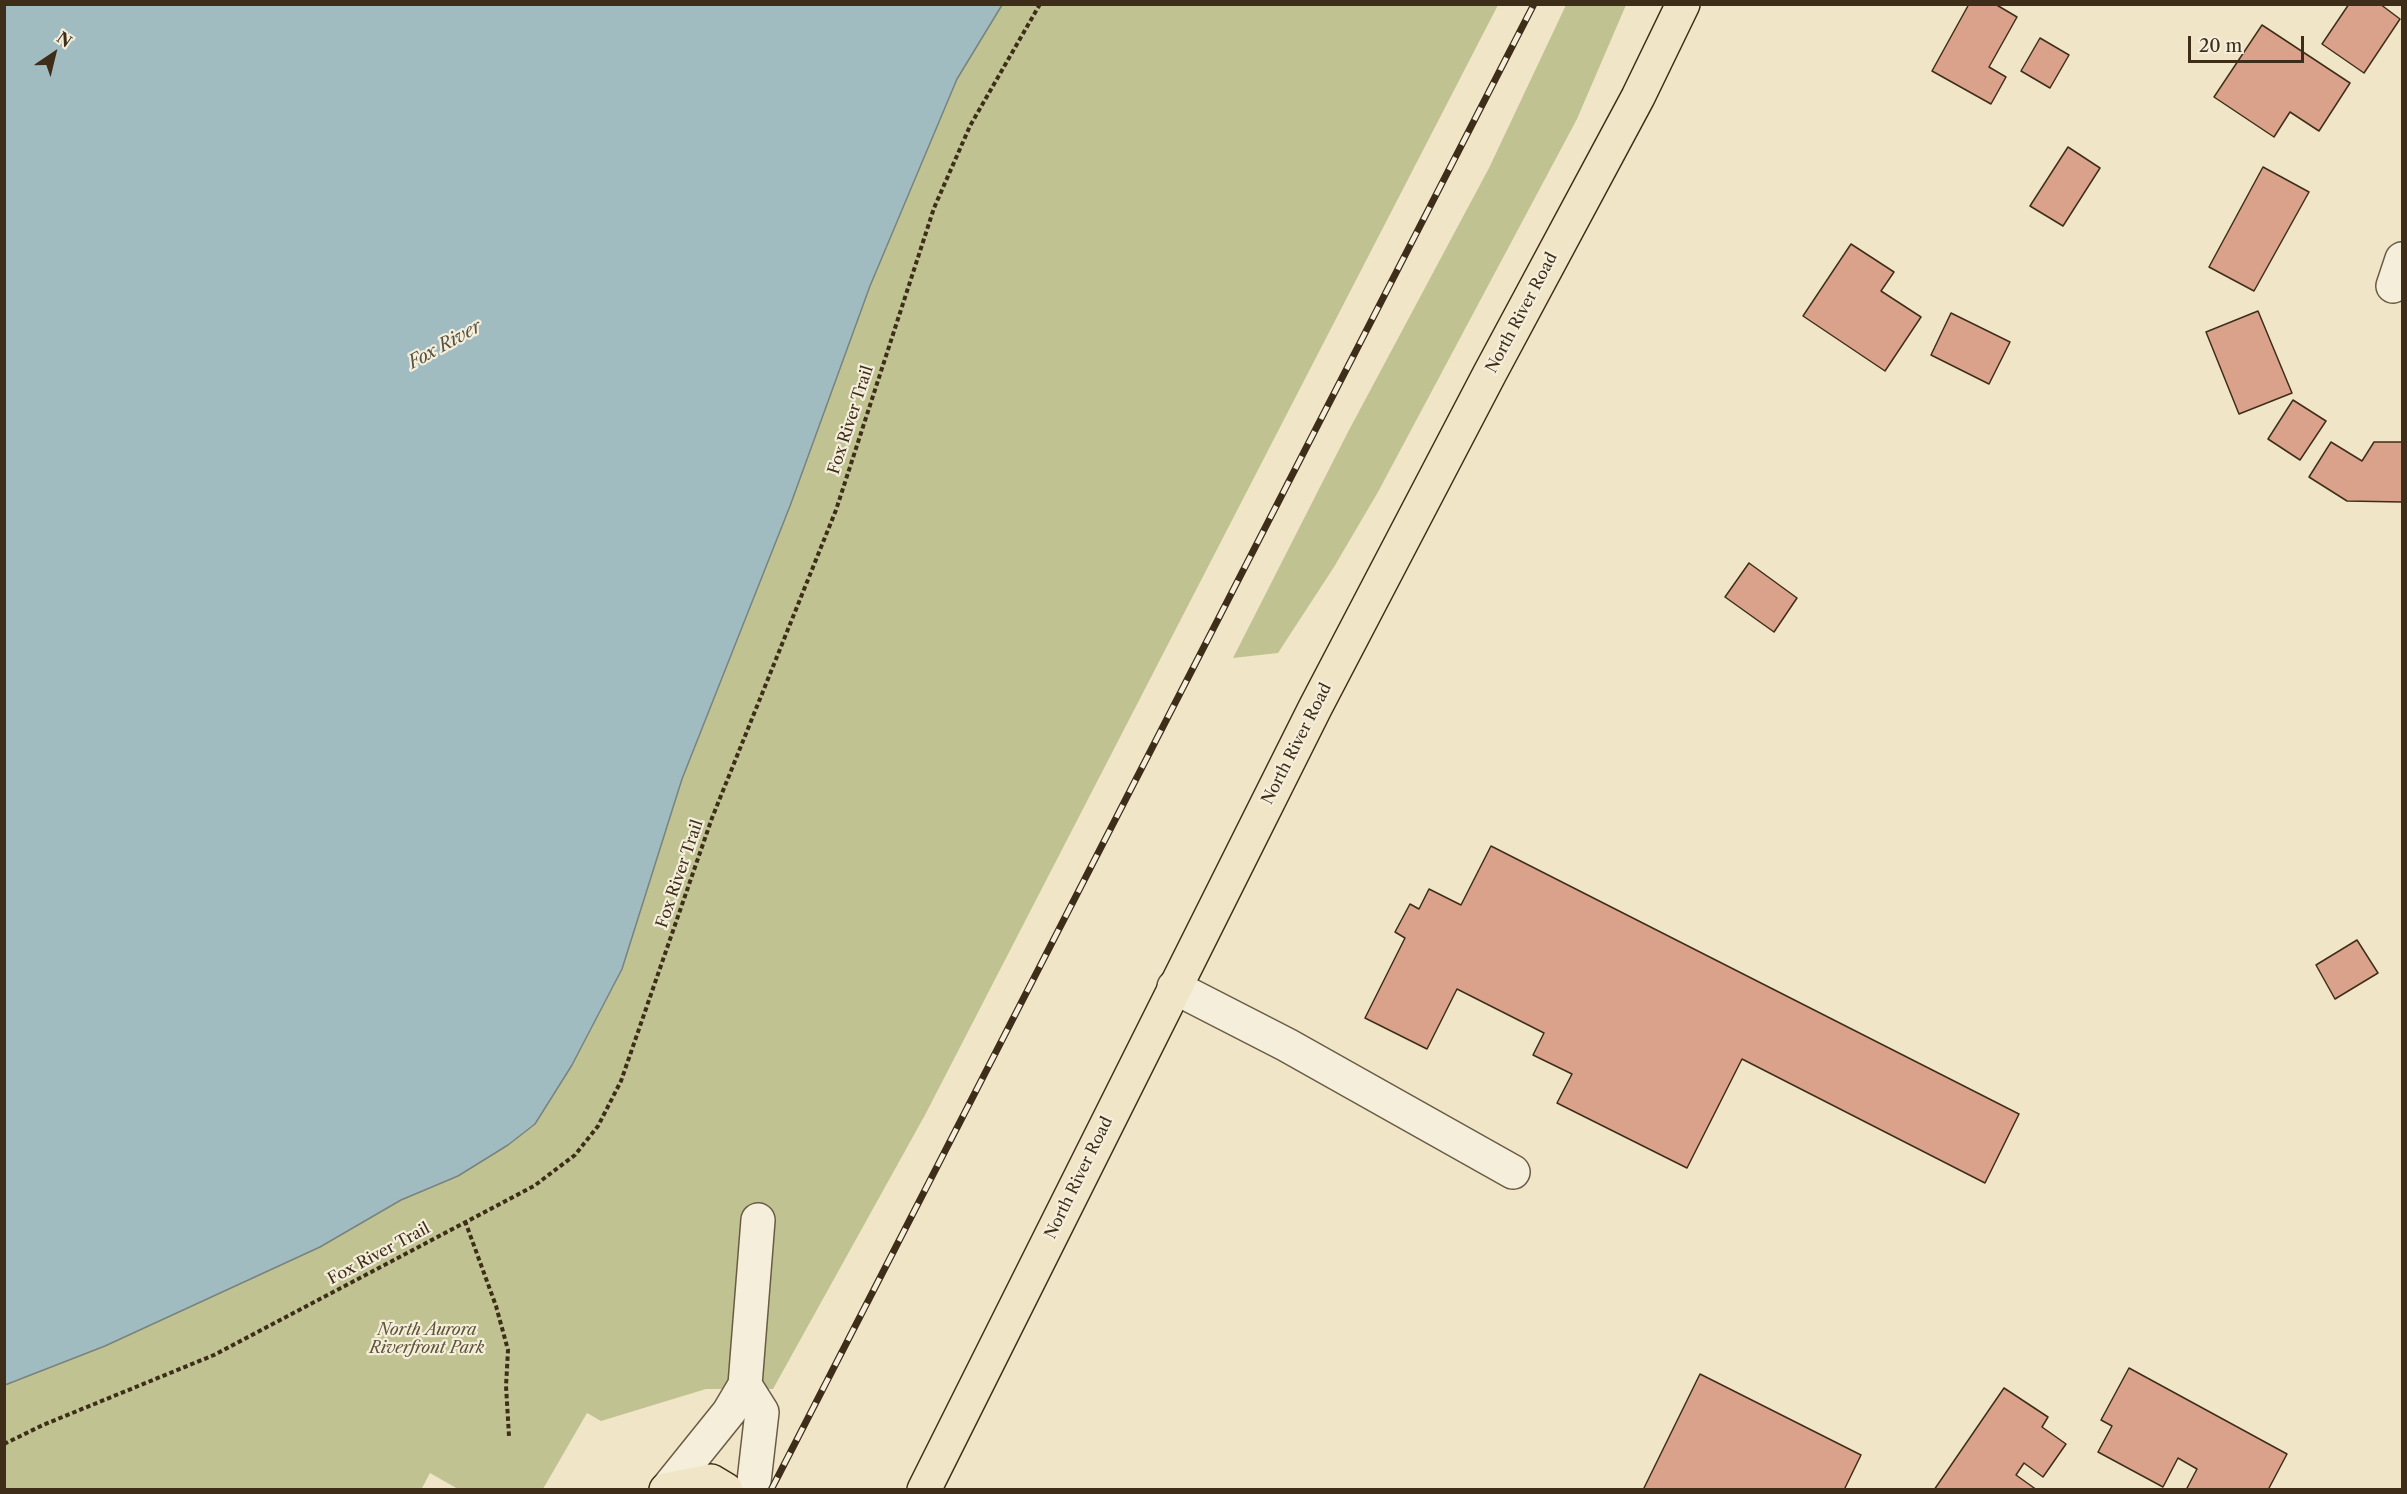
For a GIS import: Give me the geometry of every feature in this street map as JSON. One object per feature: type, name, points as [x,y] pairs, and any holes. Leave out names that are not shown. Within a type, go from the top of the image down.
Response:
[{"type":"main road","name":"North River Road","points":[[924,1490],[1174,987],[1490,373],[1638,97],[1683,4]]},
{"type":"main road","points":[[666,1489],[711,1481],[726,1490]]},
{"type":"lane","points":[[1174,987],[1287,1045],[1513,1172]]},
{"type":"lane","points":[[666,1489],[729,1412],[745,1385],[758,1220]]},
{"type":"lane","points":[[745,1385],[762,1412],[753,1490]]},
{"type":"path","name":"Fox River Trail","points":[[4,1444],[43,1425],[214,1355],[534,1186],[574,1155],[598,1126],[621,1081],[712,818],[836,510],[934,208],[970,126],[1040,4]]},
{"type":"path","points":[[465,1221],[496,1306],[508,1350],[506,1386],[510,1436]]},
{"type":"green space","name":"North Aurora Riverfront Park","points":[[1002,5],[1498,5],[925,1115],[773,1389],[706,1389],[601,1421],[587,1413],[543,1489],[458,1489],[430,1473],[421,1490],[5,1490],[5,1385],[105,1346],[320,1247],[475,1158],[479,1163],[508,1145],[535,1124],[572,1065],[622,969],[682,779],[790,506],[870,286],[957,79]]},
{"type":"green space","points":[[1566,5],[1626,5],[1577,119],[1378,492],[1334,567],[1278,653],[1233,658],[1349,430],[1489,168]]},
{"type":"water","name":"Fox River","points":[[5,4],[1002,5],[957,79],[870,286],[790,506],[682,779],[622,969],[572,1065],[535,1124],[508,1145],[458,1176],[401,1200],[320,1247],[105,1346],[5,1385]]},
{"type":"building","points":[[1969,4],[1995,4],[2017,17],[1989,67],[2006,77],[1991,104],[1932,71]]},
{"type":"building","points":[[2349,4],[2380,4],[2400,19],[2364,73],[2322,44]]},
{"type":"building","points":[[2262,25],[2350,83],[2319,131],[2290,112],[2274,137],[2214,97]]},
{"type":"building","points":[[2040,38],[2069,55],[2050,88],[2021,71]]},
{"type":"building","points":[[2068,147],[2100,168],[2063,226],[2030,206]]},
{"type":"building","points":[[2263,167],[2309,192],[2254,291],[2209,267]]},
{"type":"building","points":[[1851,244],[1894,272],[1881,291],[1921,317],[1885,371],[1803,316]]},
{"type":"building","points":[[2258,311],[2292,393],[2239,414],[2206,332]]},
{"type":"building","points":[[1951,313],[2010,342],[1989,384],[1931,355]]},
{"type":"building","points":[[2293,400],[2326,421],[2300,460],[2268,439]]},
{"type":"building","points":[[2331,442],[2362,461],[2374,442],[2402,442],[2402,502],[2347,501],[2309,477]]},
{"type":"building","points":[[1749,563],[1797,598],[1774,632],[1725,597]]},
{"type":"building","points":[[1491,846],[2019,1114],[1985,1183],[1742,1059],[1687,1168],[1557,1103],[1572,1074],[1533,1055],[1544,1033],[1457,989],[1427,1049],[1365,1018],[1405,938],[1395,932],[1410,904],[1419,909],[1429,889],[1461,905]]},
{"type":"building","points":[[2357,940],[2378,973],[2335,999],[2316,965]]},
{"type":"building","points":[[2129,1368],[2287,1454],[2268,1490],[2186,1490],[2197,1469],[2178,1458],[2163,1487],[2098,1452],[2112,1426],[2101,1420]]},
{"type":"building","points":[[1700,1374],[1861,1455],[1844,1490],[1643,1490]]},
{"type":"building","points":[[2004,1388],[2048,1417],[2042,1427],[2066,1444],[2043,1477],[2024,1463],[2016,1475],[2037,1490],[1934,1490]]},
{"type":"railway","points":[[771,1490],[1534,4]]}]
